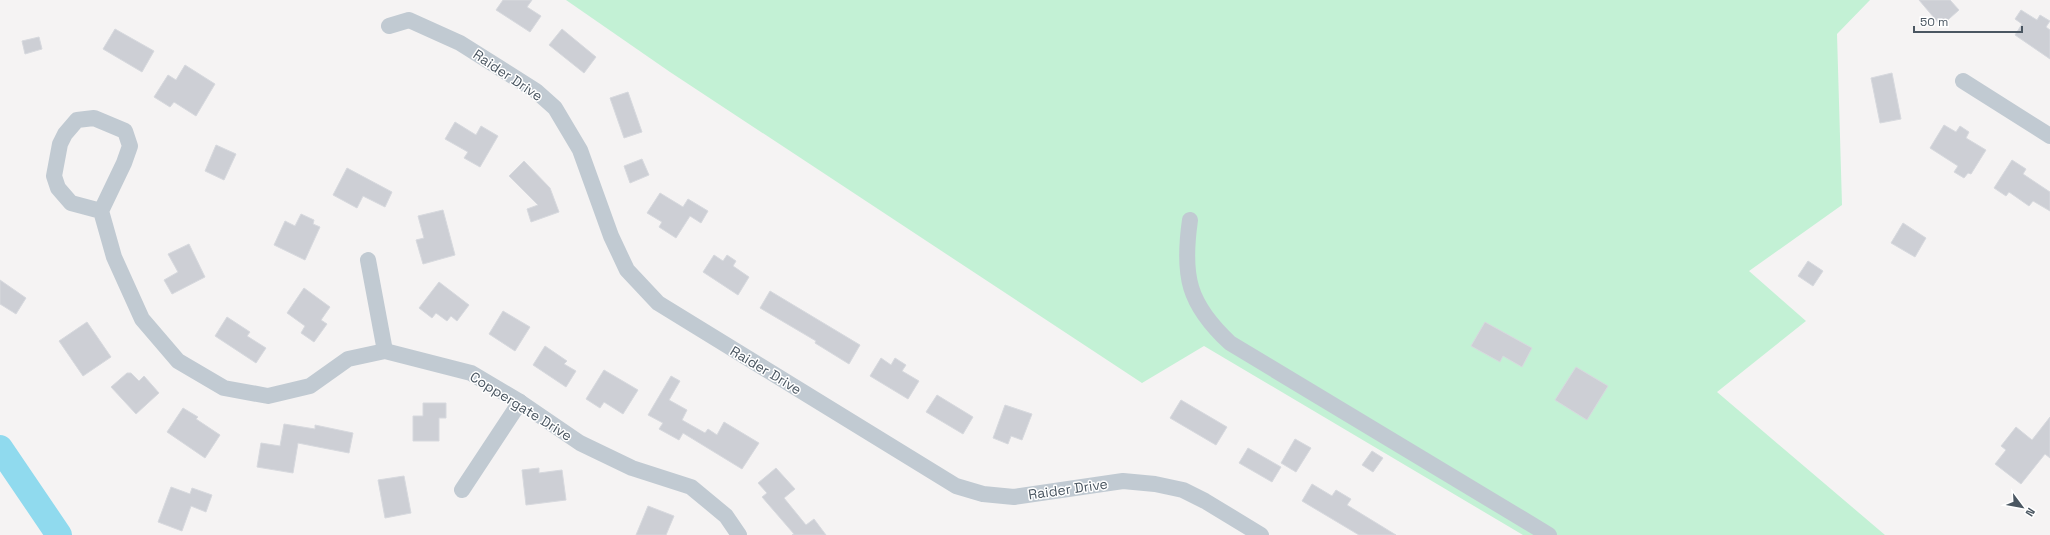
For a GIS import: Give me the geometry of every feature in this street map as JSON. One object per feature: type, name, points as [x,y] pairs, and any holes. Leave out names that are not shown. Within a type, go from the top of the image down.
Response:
[{"type":"street","name":"Raider Drive","points":[[389,26],[409,20],[460,43],[536,91],[556,108],[580,150],[611,236],[627,270],[658,303],[956,486],[983,494],[1014,497],[1123,481],[1155,484],[1182,490],[1205,501],[1261,535]]},
{"type":"street","points":[[1963,81],[2050,136]]},
{"type":"street","points":[[94,118],[125,131],[130,146],[124,163],[101,211],[71,203],[58,188],[54,176],[60,144],[65,134],[77,120],[94,118]]},
{"type":"street","name":"Coppergate Drive","points":[[101,211],[114,257],[142,319],[178,361],[224,388],[268,396],[276,395],[310,386],[348,359],[385,350],[471,373],[520,402],[580,443],[632,468],[691,487],[726,516],[739,535]]},
{"type":"street","points":[[1190,220],[1186,264],[1195,300],[1217,332],[1230,343],[1549,535]]},
{"type":"street","points":[[368,260],[385,350]]},
{"type":"street","points":[[462,490],[520,402]]},
{"type":"green space","points":[[566,0],[1870,0],[1837,34],[1842,205],[1749,271],[1806,321],[1717,392],[1885,535],[1523,535],[1204,346],[1142,383],[670,72]]},
{"type":"building","points":[[503,0],[532,0],[527,7],[541,16],[530,32],[496,10]]},
{"type":"building","points":[[1919,0],[1950,0],[1959,10],[1941,26]]},
{"type":"building","points":[[2021,10],[2037,20],[2040,15],[2050,21],[2046,27],[2050,30],[2050,59],[2015,35],[2022,24],[2015,19]]},
{"type":"building","points":[[115,29],[154,51],[142,72],[103,49]]},
{"type":"building","points":[[562,29],[596,57],[584,73],[549,45]]},
{"type":"building","points":[[39,37],[42,49],[25,54],[22,41]]},
{"type":"building","points":[[185,65],[215,84],[196,116],[174,102],[170,107],[154,97],[168,75],[176,80]]},
{"type":"building","points":[[1892,73],[1901,119],[1880,123],[1871,78]]},
{"type":"building","points":[[628,92],[642,132],[624,138],[610,98]]},
{"type":"building","points":[[455,122],[476,135],[481,126],[498,136],[480,167],[464,158],[468,152],[445,139]]},
{"type":"building","points":[[1944,125],[1956,132],[1960,126],[1969,132],[1966,138],[1986,150],[1971,174],[1968,173],[1964,178],[1954,172],[1958,166],[1930,148]]},
{"type":"building","points":[[216,145],[236,154],[224,180],[205,171]]},
{"type":"building","points":[[642,159],[649,175],[630,183],[624,166]]},
{"type":"building","points":[[2012,160],[2026,169],[2023,174],[2050,192],[2050,211],[2033,201],[2029,206],[2009,192],[2006,196],[1994,188]]},
{"type":"building","points":[[524,161],[550,188],[559,212],[531,222],[527,209],[538,205],[509,176]]},
{"type":"building","points":[[347,168],[392,192],[385,207],[363,196],[357,208],[333,195]]},
{"type":"building","points":[[660,193],[683,207],[688,199],[708,211],[701,223],[690,216],[676,238],[659,227],[662,222],[647,213]]},
{"type":"building","points":[[443,210],[455,255],[423,264],[416,240],[424,238],[418,216]]},
{"type":"building","points":[[301,214],[314,220],[313,224],[320,227],[305,260],[274,245],[285,221],[295,226]]},
{"type":"building","points":[[1903,223],[1926,238],[1915,257],[1891,243]]},
{"type":"building","points":[[189,244],[205,277],[172,294],[164,280],[178,272],[168,254]]},
{"type":"building","points":[[714,255],[723,261],[727,255],[736,261],[733,266],[749,277],[738,295],[703,272]]},
{"type":"building","points":[[1808,261],[1823,271],[1813,286],[1798,276]]},
{"type":"building","points":[[0,280],[26,298],[16,314],[0,304]]},
{"type":"building","points":[[439,282],[469,305],[457,321],[451,316],[447,321],[436,313],[432,318],[419,308]]},
{"type":"building","points":[[304,288],[330,307],[321,320],[327,324],[314,342],[301,333],[305,326],[287,313]]},
{"type":"building","points":[[770,291],[860,345],[849,364],[815,343],[816,341],[760,308]]},
{"type":"building","points":[[503,311],[530,327],[515,351],[489,334]]},
{"type":"building","points":[[227,317],[250,332],[247,336],[266,348],[256,363],[215,336]]},
{"type":"building","points":[[87,322],[111,357],[83,376],[59,341]]},
{"type":"building","points":[[1485,322],[1532,348],[1522,367],[1503,356],[1500,362],[1471,346]]},
{"type":"building","points":[[545,346],[567,361],[564,364],[576,371],[566,387],[533,365]]},
{"type":"building","points":[[881,358],[891,365],[895,358],[906,365],[902,371],[919,381],[908,399],[870,376]]},
{"type":"building","points":[[1576,367],[1608,386],[1587,420],[1555,400]]},
{"type":"building","points":[[604,370],[638,390],[623,414],[604,402],[600,408],[586,399]]},
{"type":"building","points":[[127,373],[131,373],[139,381],[144,376],[159,393],[136,414],[111,387]]},
{"type":"building","points":[[671,376],[680,381],[669,400],[687,410],[682,420],[705,433],[708,429],[717,435],[724,422],[759,443],[742,469],[683,433],[679,440],[659,429],[663,423],[648,415]]},
{"type":"building","points":[[937,395],[973,417],[963,434],[926,412]]},
{"type":"building","points":[[1181,400],[1227,427],[1216,445],[1170,418]]},
{"type":"building","points":[[423,403],[446,403],[446,418],[439,418],[439,441],[413,441],[413,416],[423,416]]},
{"type":"building","points":[[1005,405],[1032,414],[1022,440],[1011,436],[1008,444],[993,438]]},
{"type":"building","points":[[183,408],[198,417],[196,419],[220,435],[205,458],[167,432]]},
{"type":"building","points":[[2050,417],[2050,458],[2045,454],[2021,484],[1995,464],[2006,450],[2001,446],[2016,427],[2032,440]]},
{"type":"building","points":[[284,424],[315,429],[315,425],[353,433],[349,453],[298,443],[293,473],[257,467],[261,443],[280,446]]},
{"type":"building","points":[[1295,439],[1311,448],[1296,472],[1281,463]]},
{"type":"building","points":[[1248,448],[1281,467],[1272,482],[1239,463]]},
{"type":"building","points":[[1372,451],[1383,458],[1373,472],[1362,465]]},
{"type":"building","points":[[539,468],[539,473],[562,470],[566,500],[526,505],[522,470]]},
{"type":"building","points":[[776,468],[795,489],[784,498],[806,525],[814,519],[826,535],[792,535],[794,534],[762,497],[767,493],[758,483]]},
{"type":"building","points":[[404,476],[411,513],[385,518],[378,480]]},
{"type":"building","points":[[1312,484],[1332,496],[1336,490],[1351,499],[1347,505],[1396,535],[1359,535],[1302,501]]},
{"type":"building","points":[[171,487],[190,494],[192,488],[212,495],[206,512],[191,506],[182,531],[158,522]]},
{"type":"building","points":[[648,506],[674,516],[666,535],[636,535]]},
{"type":"waterway","points":[[0,448],[59,535]]}]
